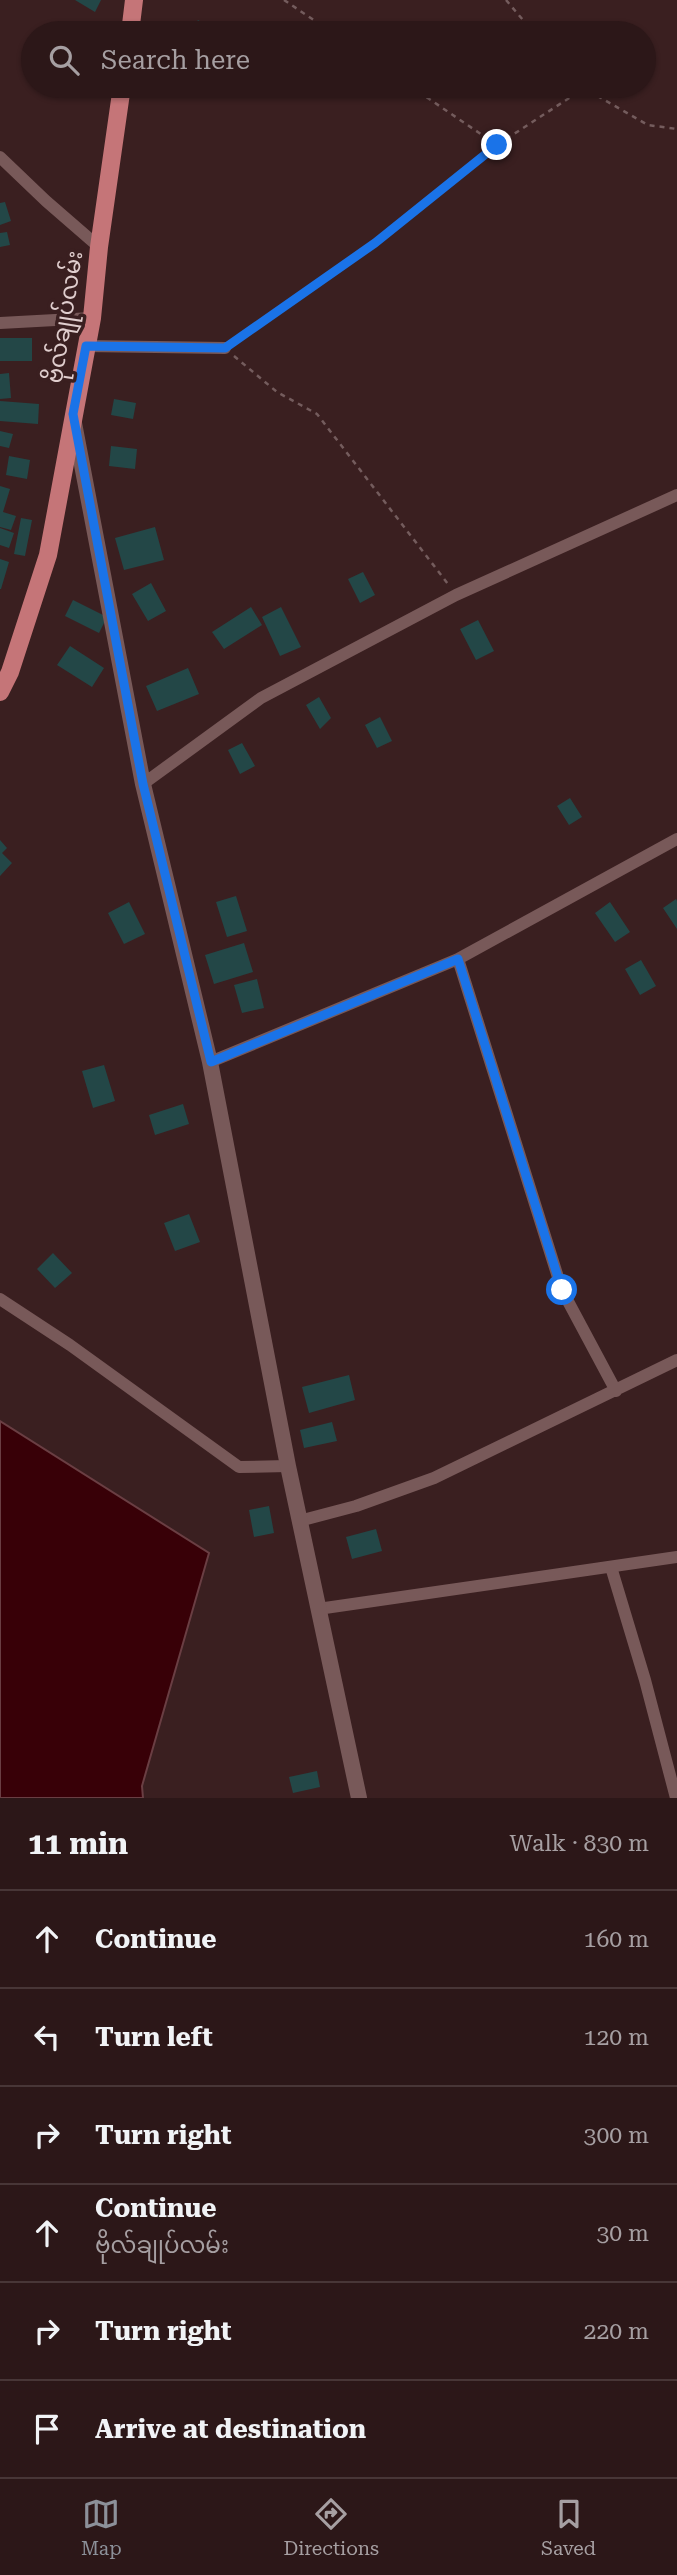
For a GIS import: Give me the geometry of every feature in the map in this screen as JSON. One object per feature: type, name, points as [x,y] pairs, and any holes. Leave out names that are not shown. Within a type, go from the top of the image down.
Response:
[{"type":"main road","points":[[131,21],[134,0]]},
{"type":"main road","name":"ဗိုလ်ချုပ်လမ်း","points":[[0,692],[10,673],[48,555],[92,318],[99,247],[120,98]]},
{"type":"street","points":[[0,157],[99,247]]},
{"type":"street","points":[[0,323],[92,318]]},
{"type":"street","points":[[86,346],[225,348]]},
{"type":"street","points":[[73,414],[143,784],[211,1062],[299,1521],[359,1798]]},
{"type":"street","points":[[143,784],[261,698],[456,595],[677,495]]},
{"type":"street","points":[[211,1062],[458,959],[677,839]]},
{"type":"street","points":[[458,959],[562,1290],[616,1391]]},
{"type":"street","points":[[0,1299],[70,1345],[239,1467],[288,1466]]},
{"type":"street","points":[[299,1521],[356,1506],[434,1478],[677,1360]]},
{"type":"street","points":[[318,1609],[677,1557]]},
{"type":"street","points":[[611,1567],[645,1680],[676,1798]]},
{"type":"path","points":[[284,0],[315,21]]},
{"type":"path","points":[[506,0],[524,21]]},
{"type":"path","points":[[428,98],[497,145]]},
{"type":"path","points":[[456,595],[317,414],[277,392],[225,348],[375,243],[497,145],[566,98]]},
{"type":"path","points":[[599,98],[648,125],[677,129]]},
{"type":"shaded area","points":[[0,1421],[209,1553],[142,1786],[143,1798],[0,1798]]},
{"type":"building","points":[[75,0],[101,0],[95,12]]},
{"type":"building","points":[[5,202],[11,221],[0,225],[0,203]]},
{"type":"building","points":[[7,232],[10,245],[0,247],[0,233]]},
{"type":"building","points":[[0,338],[32,338],[32,361],[0,361]]},
{"type":"building","points":[[9,373],[11,398],[0,399],[0,374]]},
{"type":"building","points":[[114,399],[136,403],[133,419],[111,415]]},
{"type":"building","points":[[0,401],[39,404],[38,424],[0,421]]},
{"type":"building","points":[[0,431],[13,434],[9,448],[0,446]]},
{"type":"building","points":[[111,446],[137,449],[135,469],[109,466]]},
{"type":"building","points":[[9,456],[30,460],[27,479],[6,475]]},
{"type":"building","points":[[0,486],[10,489],[3,512],[16,516],[11,530],[0,527]]},
{"type":"building","points":[[21,518],[32,520],[25,556],[14,554]]},
{"type":"building","points":[[155,527],[164,560],[124,570],[115,538]]},
{"type":"building","points":[[0,528],[14,533],[9,548],[0,545]]},
{"type":"building","points":[[0,559],[9,562],[1,589],[0,589]]},
{"type":"building","points":[[363,572],[375,595],[360,603],[348,579]]},
{"type":"building","points":[[151,583],[166,611],[148,621],[132,594]]},
{"type":"building","points":[[73,600],[107,617],[99,633],[65,616]]},
{"type":"building","points":[[251,607],[262,625],[224,649],[212,632]]},
{"type":"building","points":[[281,607],[301,647],[280,656],[262,617]]},
{"type":"building","points":[[478,620],[494,651],[476,660],[460,629]]},
{"type":"building","points":[[70,646],[104,668],[92,687],[57,665]]},
{"type":"building","points":[[188,668],[199,694],[157,711],[146,686]]},
{"type":"building","points":[[319,697],[331,718],[320,729],[306,705]]},
{"type":"building","points":[[380,717],[392,741],[377,748],[365,725]]},
{"type":"building","points":[[242,743],[255,766],[240,774],[228,750]]},
{"type":"building","points":[[570,798],[582,817],[569,825],[557,806]]},
{"type":"building","points":[[0,840],[7,848],[2,853],[12,863],[0,876]]},
{"type":"building","points":[[236,896],[247,931],[227,937],[216,902]]},
{"type":"building","points":[[676,899],[677,901],[677,929],[663,908]]},
{"type":"building","points":[[129,902],[145,934],[124,944],[108,913]]},
{"type":"building","points":[[610,902],[630,932],[615,942],[595,913]]},
{"type":"building","points":[[244,943],[253,972],[214,984],[205,955]]},
{"type":"building","points":[[641,960],[656,986],[640,995],[625,969]]},
{"type":"building","points":[[257,979],[264,1008],[242,1013],[234,985]]},
{"type":"building","points":[[104,1065],[115,1101],[93,1108],[82,1071]]},
{"type":"building","points":[[183,1104],[189,1124],[155,1135],[149,1115]]},
{"type":"building","points":[[189,1214],[200,1242],[175,1251],[164,1223]]},
{"type":"building","points":[[53,1253],[72,1273],[55,1288],[37,1269]]},
{"type":"building","points":[[349,1375],[355,1400],[309,1413],[302,1387]]},
{"type":"building","points":[[332,1422],[337,1441],[304,1448],[300,1430]]},
{"type":"building","points":[[269,1506],[274,1533],[254,1537],[249,1510]]},
{"type":"building","points":[[376,1529],[382,1551],[352,1559],[346,1537]]},
{"type":"building","points":[[317,1771],[320,1787],[293,1793],[289,1777]]},
{"type":"route","points":[[497,145],[375,243],[225,348],[86,346],[73,414],[143,784],[211,1062],[458,959],[562,1290]]}]
